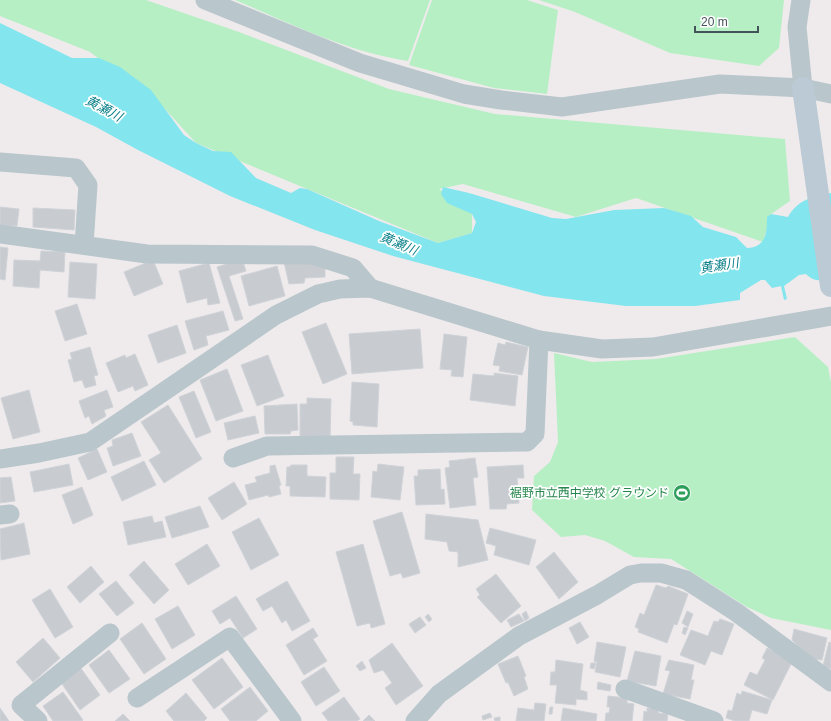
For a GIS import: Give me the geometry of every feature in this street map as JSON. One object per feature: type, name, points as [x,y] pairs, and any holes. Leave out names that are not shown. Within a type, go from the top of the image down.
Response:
[{"type":"street","points":[[205,0],[360,63],[464,94],[501,100],[562,107],[720,84],[803,88],[831,94]]},
{"type":"street","points":[[801,0],[797,27],[803,88],[831,286]]},
{"type":"street","points":[[0,162],[76,168],[88,185],[84,245]]},
{"type":"street","points":[[0,234],[147,254],[312,255],[353,268],[370,288]]},
{"type":"street","points":[[0,459],[39,453],[90,442],[276,315],[318,294],[340,289],[370,288],[539,340],[602,348],[653,347],[831,316]]},
{"type":"street","points":[[233,458],[266,446],[527,442],[535,434],[539,340]]},
{"type":"street","points":[[415,721],[439,694],[519,636],[597,595],[630,575],[642,573],[661,573],[686,580],[736,612],[831,682]]},
{"type":"street","points":[[38,721],[22,705],[110,633]]},
{"type":"street","points":[[137,698],[230,637],[292,721]]},
{"type":"street","points":[[625,689],[714,721]]},
{"type":"green space","points":[[0,0],[146,0],[239,32],[389,89],[495,114],[785,139],[790,201],[771,214],[763,242],[636,198],[576,217],[463,184],[439,189],[472,214],[472,233],[438,243],[196,143],[165,109],[90,52],[0,16]]},
{"type":"green space","points":[[235,0],[430,0],[408,61],[386,57],[342,44]]},
{"type":"green space","points":[[432,0],[527,0],[558,10],[547,94],[494,88],[409,65]]},
{"type":"green space","points":[[539,0],[784,0],[779,48],[759,66],[670,53],[575,12]]},
{"type":"green space","name":"裾野市立西中学校 グラウンド","points":[[795,337],[828,367],[831,382],[831,630],[771,618],[747,607],[671,559],[634,557],[605,541],[585,535],[561,537],[532,510],[534,476],[550,462],[558,442],[554,353],[592,362],[656,359]]},
{"type":"water","name":"黄瀬川","points":[[0,23],[72,58],[99,58],[120,67],[151,90],[184,135],[196,143],[213,151],[231,152],[256,178],[291,193],[300,188],[307,189],[379,221],[438,243],[472,233],[476,222],[472,214],[447,203],[441,194],[443,187],[469,193],[552,218],[566,219],[614,210],[664,208],[691,216],[703,227],[736,237],[747,248],[758,245],[762,242],[766,234],[767,217],[771,214],[788,217],[796,206],[806,200],[831,193],[831,279],[818,280],[806,274],[799,275],[784,286],[787,299],[784,300],[781,286],[772,288],[765,280],[761,280],[740,293],[740,300],[695,306],[626,306],[544,296],[393,256],[315,230],[230,196],[138,150],[96,127],[0,83]]},
{"type":"building","points":[[0,207],[19,209],[17,226],[0,225]]},
{"type":"building","points":[[33,208],[75,210],[74,230],[33,227]]},
{"type":"building","points":[[0,247],[8,248],[5,280],[0,279]]},
{"type":"building","points":[[41,251],[65,252],[64,272],[40,270],[39,288],[13,286],[14,260],[40,261]]},
{"type":"building","points":[[242,259],[246,271],[229,276],[243,319],[235,321],[217,267]]},
{"type":"building","points":[[153,260],[163,284],[134,296],[124,272]]},
{"type":"building","points":[[70,262],[97,264],[95,299],[68,297]]},
{"type":"building","points":[[284,262],[325,264],[325,277],[305,278],[304,283],[289,284]]},
{"type":"building","points":[[209,263],[220,303],[208,305],[207,298],[187,303],[179,271]]},
{"type":"building","points":[[277,266],[285,296],[249,306],[241,276]]},
{"type":"building","points":[[77,304],[87,334],[65,341],[55,311]]},
{"type":"building","points":[[223,311],[229,330],[206,336],[208,345],[194,350],[185,321]]},
{"type":"building","points":[[326,323],[347,374],[323,384],[302,332]]},
{"type":"building","points":[[177,325],[186,353],[158,363],[148,335]]},
{"type":"building","points":[[420,329],[423,368],[352,374],[349,334]]},
{"type":"building","points":[[444,334],[467,337],[463,377],[451,376],[452,370],[440,369]]},
{"type":"building","points":[[506,342],[528,347],[522,375],[499,371],[500,366],[493,365],[498,343],[505,345]]},
{"type":"building","points":[[90,347],[98,375],[94,376],[96,385],[85,388],[82,380],[74,382],[68,360],[72,359],[70,353]]},
{"type":"building","points":[[135,354],[148,385],[135,391],[133,386],[118,392],[106,363],[125,355],[126,358]]},
{"type":"building","points":[[268,355],[284,396],[257,406],[241,365]]},
{"type":"building","points":[[227,369],[243,411],[216,421],[200,380]]},
{"type":"building","points":[[494,373],[518,376],[515,406],[470,400],[473,374],[494,376]]},
{"type":"building","points":[[352,382],[379,384],[377,427],[353,425],[353,422],[350,421]]},
{"type":"building","points":[[29,390],[40,432],[13,439],[1,398]]},
{"type":"building","points":[[107,390],[113,407],[104,410],[106,416],[92,424],[89,416],[85,418],[79,401]]},
{"type":"building","points":[[194,391],[211,432],[196,438],[179,397]]},
{"type":"building","points":[[307,398],[331,399],[330,439],[300,438],[300,404],[307,404]]},
{"type":"building","points":[[297,404],[298,430],[291,431],[290,434],[265,434],[264,406]]},
{"type":"building","points":[[168,405],[202,459],[164,483],[149,460],[161,453],[141,422]]},
{"type":"building","points":[[255,416],[259,433],[228,440],[224,423]]},
{"type":"building","points":[[132,433],[141,456],[113,466],[107,448],[113,446],[112,440]]},
{"type":"building","points":[[97,449],[107,472],[88,480],[78,458]]},
{"type":"building","points":[[336,457],[354,457],[353,474],[360,474],[359,500],[330,499],[330,473],[336,473]]},
{"type":"building","points":[[475,458],[478,477],[473,478],[476,505],[450,508],[445,468],[450,467],[449,461]]},
{"type":"building","points":[[144,461],[156,485],[122,501],[111,477]]},
{"type":"building","points":[[69,464],[73,485],[34,492],[30,472]]},
{"type":"building","points":[[378,464],[404,467],[400,500],[371,497],[373,471],[377,472]]},
{"type":"building","points":[[275,465],[281,485],[279,486],[281,494],[269,497],[268,495],[249,500],[245,485],[257,482],[255,477],[270,473],[270,466]]},
{"type":"building","points":[[291,465],[307,465],[307,476],[326,477],[325,497],[290,496],[290,486],[286,486],[287,467],[290,467]]},
{"type":"building","points":[[523,465],[524,478],[517,478],[519,503],[507,504],[506,509],[490,509],[487,467]]},
{"type":"building","points":[[440,469],[441,490],[444,489],[445,504],[416,505],[414,476],[418,476],[418,470]]},
{"type":"building","points":[[11,477],[15,501],[0,503],[0,478]]},
{"type":"building","points":[[234,482],[247,504],[222,520],[208,498]]},
{"type":"building","points":[[82,487],[93,515],[73,524],[62,495]]},
{"type":"building","points":[[200,506],[209,527],[172,538],[165,517]]},
{"type":"building","points":[[402,512],[420,573],[403,578],[401,573],[390,576],[373,521]]},
{"type":"building","points":[[426,514],[478,520],[488,560],[458,567],[458,552],[449,551],[447,542],[425,539]]},
{"type":"building","points":[[152,516],[154,523],[162,521],[166,537],[128,545],[123,522]]},
{"type":"building","points":[[259,518],[279,555],[251,570],[232,532]]},
{"type":"building","points":[[24,523],[30,554],[1,560],[0,529]]},
{"type":"building","points":[[490,528],[536,540],[529,565],[494,555],[496,546],[486,543]]},
{"type":"building","points":[[207,544],[220,566],[188,585],[175,564]]},
{"type":"building","points":[[363,544],[385,624],[371,628],[370,623],[357,626],[336,552]]},
{"type":"building","points":[[554,552],[578,582],[559,599],[536,567]]},
{"type":"building","points":[[144,561],[169,590],[154,604],[129,575]]},
{"type":"building","points":[[91,566],[104,582],[80,603],[67,587]]},
{"type":"building","points":[[496,574],[521,606],[501,623],[477,597],[480,595],[476,589]]},
{"type":"building","points":[[116,581],[134,603],[117,616],[99,594]]},
{"type":"building","points":[[287,581],[310,621],[292,631],[286,620],[282,623],[272,606],[263,611],[256,599]]},
{"type":"building","points":[[656,585],[666,588],[668,586],[688,594],[677,625],[674,624],[667,643],[638,632],[639,629],[635,627],[640,613],[644,615]]},
{"type":"building","points":[[50,589],[73,627],[55,638],[32,600]]},
{"type":"building","points":[[236,596],[257,629],[243,638],[230,618],[220,624],[212,611]]},
{"type":"building","points":[[178,606],[195,635],[172,649],[155,619]]},
{"type":"building","points":[[526,611],[529,618],[525,621],[522,614]]},
{"type":"building","points":[[687,611],[693,614],[688,627],[682,623]]},
{"type":"building","points":[[428,614],[432,619],[429,622],[425,617]]},
{"type":"building","points":[[519,614],[524,621],[511,627],[507,620]]},
{"type":"building","points":[[420,617],[426,625],[415,633],[409,624]]},
{"type":"building","points":[[720,619],[734,624],[722,655],[711,651],[705,665],[680,655],[691,630],[708,636],[714,621],[718,622]]},
{"type":"building","points":[[580,622],[589,637],[577,644],[569,628]]},
{"type":"building","points":[[142,623],[166,659],[144,674],[120,639]]},
{"type":"building","points":[[684,627],[688,628],[685,635],[682,633]]},
{"type":"building","points":[[313,628],[318,636],[313,639],[327,661],[304,675],[286,645]]},
{"type":"building","points":[[794,629],[827,638],[822,660],[812,659],[792,640]]},
{"type":"building","points":[[43,638],[60,658],[33,682],[16,662]]},
{"type":"building","points":[[597,642],[626,647],[620,677],[595,672],[597,662],[594,661]]},
{"type":"building","points":[[829,642],[831,643],[831,669],[823,666]]},
{"type":"building","points":[[392,643],[423,686],[396,705],[385,688],[392,683],[383,670],[374,673],[369,660]]},
{"type":"building","points":[[767,648],[793,660],[773,700],[744,685],[750,672],[757,675],[765,660],[762,658]]},
{"type":"building","points":[[109,650],[130,679],[109,693],[89,665]]},
{"type":"building","points":[[635,651],[661,656],[656,686],[627,681]]},
{"type":"building","points":[[518,656],[526,676],[524,677],[528,689],[514,696],[508,682],[506,683],[498,664]]},
{"type":"building","points":[[222,658],[243,687],[214,709],[192,680]]},
{"type":"building","points":[[556,660],[583,664],[580,690],[587,692],[587,700],[576,699],[576,705],[555,703],[557,685],[550,685],[551,672],[555,672]]},
{"type":"building","points":[[669,660],[694,665],[691,680],[694,680],[690,699],[663,694],[670,671],[665,670]]},
{"type":"building","points":[[362,661],[366,668],[360,671],[356,666]]},
{"type":"building","points":[[591,663],[596,663],[594,669],[590,668]]},
{"type":"building","points":[[80,667],[100,695],[80,710],[60,681]]},
{"type":"building","points":[[324,667],[340,691],[316,706],[301,682]]},
{"type":"building","points":[[598,682],[611,685],[610,691],[597,689]]},
{"type":"building","points":[[250,687],[268,711],[256,721],[230,721],[221,709]]},
{"type":"building","points":[[742,691],[772,700],[767,714],[752,710],[749,721],[735,721],[726,718],[728,710],[732,711],[737,693],[741,695]]},
{"type":"building","points":[[63,692],[83,720],[82,721],[53,721],[43,706]]},
{"type":"building","points":[[186,693],[207,718],[204,721],[174,721],[166,711]]},
{"type":"building","points":[[608,696],[627,698],[627,703],[634,704],[632,721],[605,721],[606,713],[609,713],[610,707],[607,707]]},
{"type":"building","points":[[344,697],[360,719],[357,721],[328,721],[322,713]]},
{"type":"building","points":[[535,703],[546,704],[544,721],[516,721],[518,708],[534,710]]},
{"type":"building","points":[[550,707],[553,707],[552,714],[549,714]]},
{"type":"building","points":[[0,708],[9,721],[0,721]]},
{"type":"building","points":[[563,708],[597,714],[596,721],[561,721]]},
{"type":"building","points":[[647,708],[659,709],[658,713],[668,714],[667,721],[643,721],[644,711],[647,712]]},
{"type":"building","points":[[490,713],[492,717],[483,720],[482,716]]},
{"type":"building","points":[[123,714],[130,721],[115,721]]},
{"type":"building","points":[[369,715],[375,721],[363,721]]},
{"type":"building","points":[[500,717],[500,721],[495,721],[494,718]]},
{"type":"place","name":"裾野市立西中学校 グラウンド","points":[[682,493]]}]
